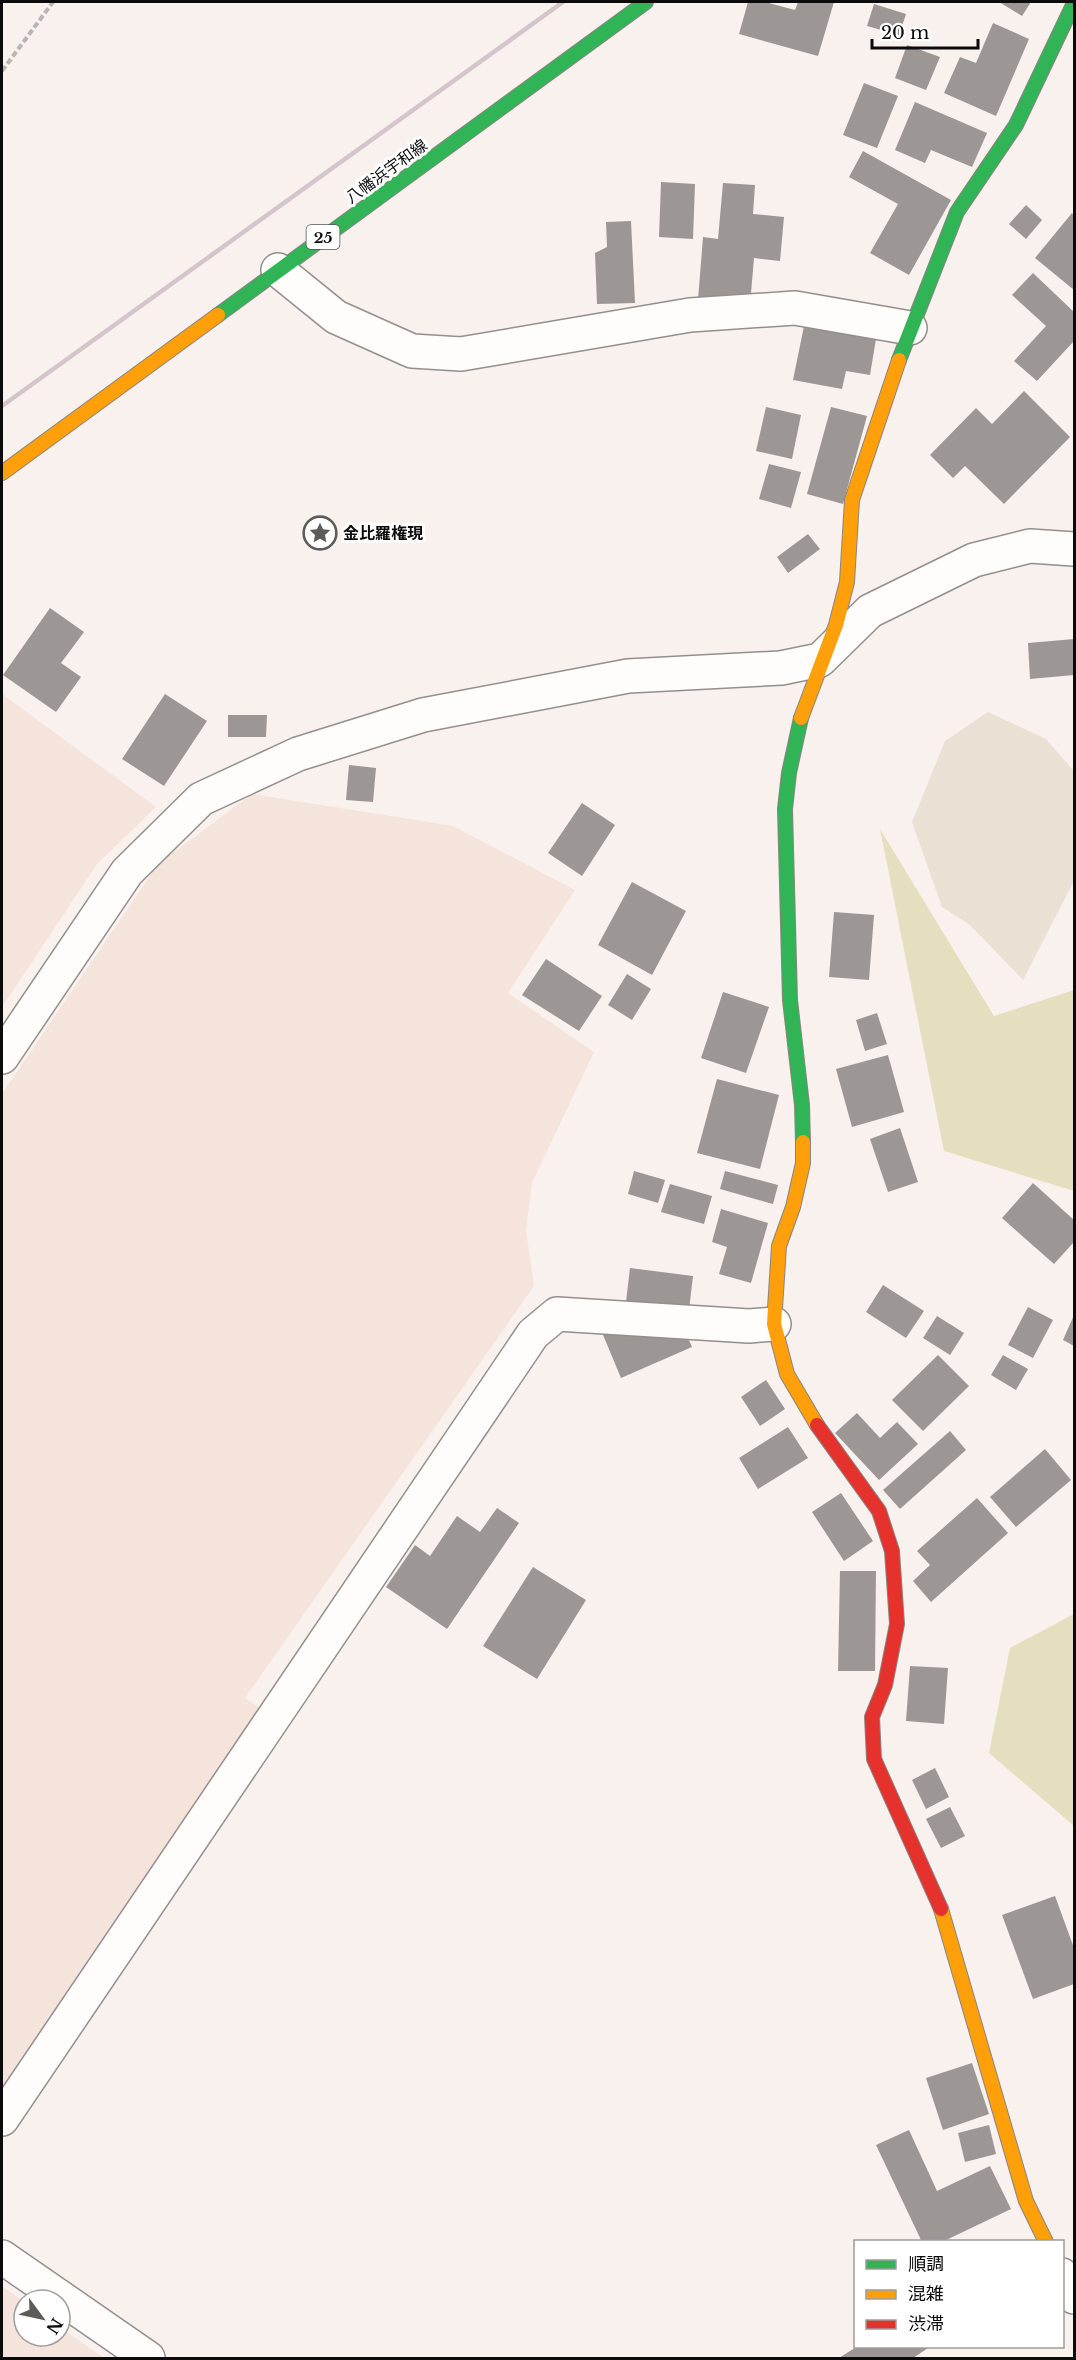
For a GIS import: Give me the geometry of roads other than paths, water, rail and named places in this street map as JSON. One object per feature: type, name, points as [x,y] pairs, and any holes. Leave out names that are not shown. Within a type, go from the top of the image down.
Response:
[{"type":"street","name":"八幡浜宇和線","points":[[2,473],[646,2]]},
{"type":"street","points":[[1046,2240],[1026,2201],[937,1896],[874,1759],[872,1717],[885,1685],[897,1624],[892,1551],[879,1511],[825,1439],[787,1374],[774,1324],[779,1246],[793,1207],[802,1163],[802,1105],[790,1000],[785,809],[789,773],[802,711],[820,660],[836,625],[847,582],[852,500],[910,328],[957,212],[1016,125],[1074,3]]},
{"type":"street","points":[[278,270],[336,317],[412,351],[461,354],[690,315],[795,308],[910,328]]},
{"type":"street","points":[[2,1057],[127,872],[201,799],[298,754],[423,715],[628,676],[781,668],[820,660],[870,611],[974,560],[1030,546],[1074,549]]},
{"type":"street","points":[[2,2119],[533,1334],[557,1314],[749,1326],[774,1324]]},
{"type":"street","points":[[2,2257],[148,2358]]},
{"type":"street","points":[[1064,2279],[1074,2297]]},
{"type":"railway","points":[[2,406],[563,2]]},
{"type":"place","name":"金比羅権現","points":[[320,533]]}]
